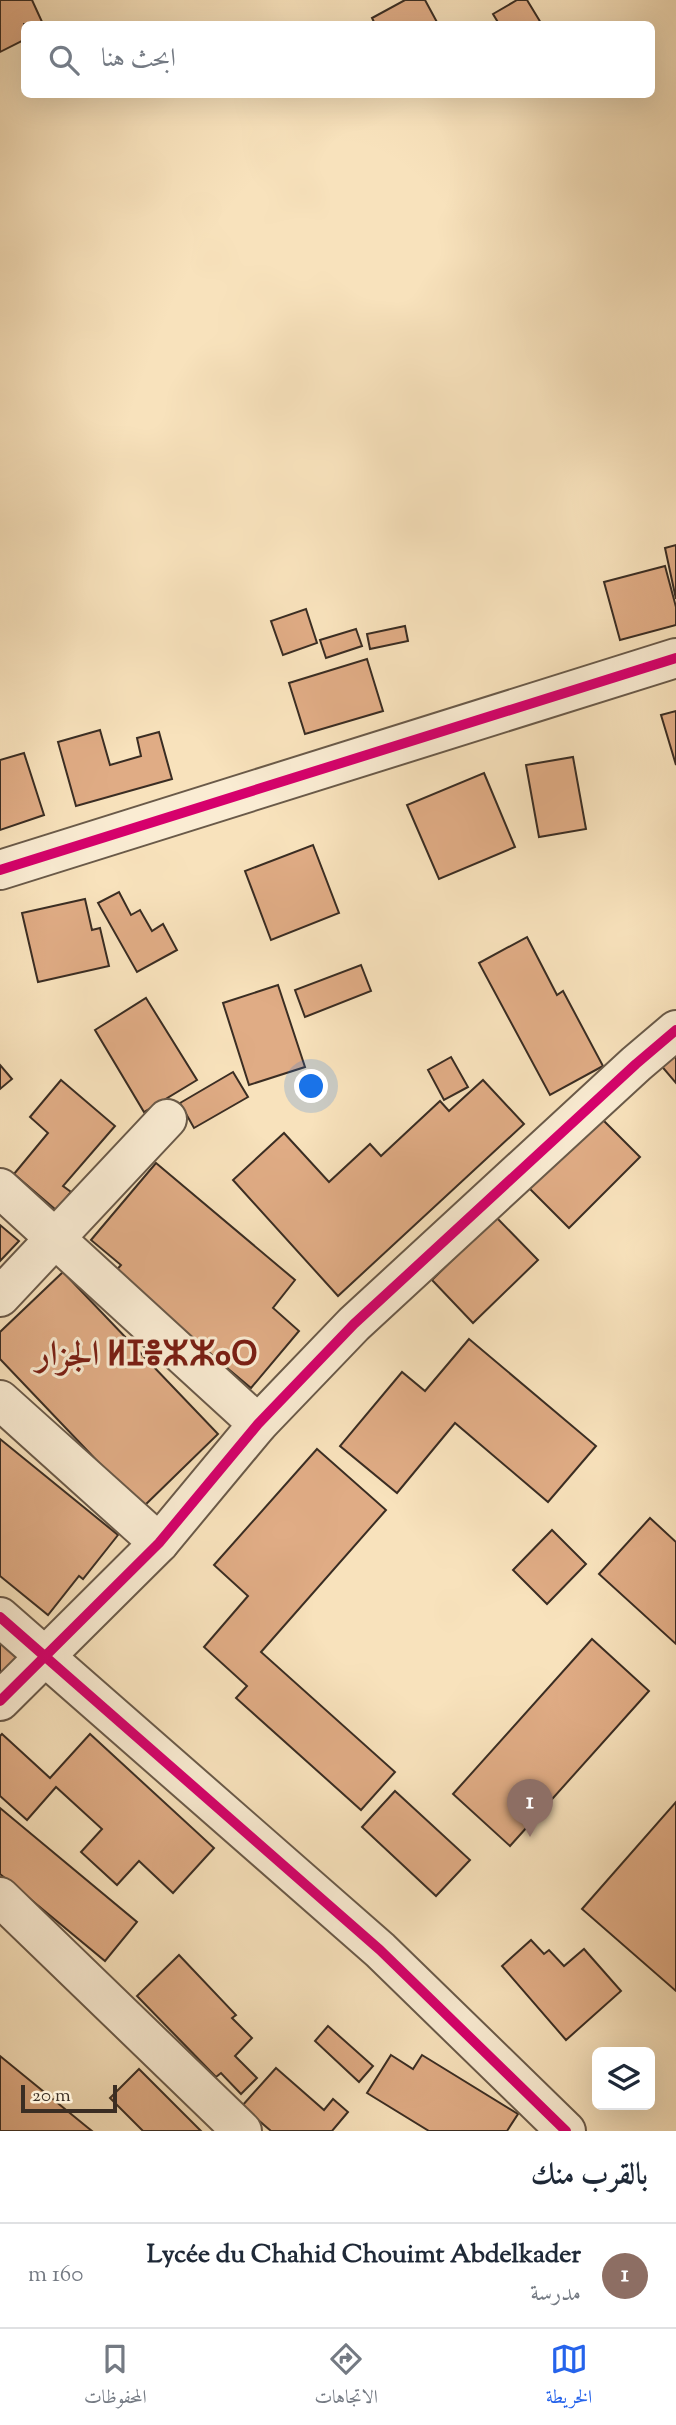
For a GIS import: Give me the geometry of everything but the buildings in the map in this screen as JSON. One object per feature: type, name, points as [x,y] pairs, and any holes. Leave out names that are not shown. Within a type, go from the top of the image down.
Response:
[{"type":"street","points":[[0,870],[676,658]]},
{"type":"street","points":[[0,1701],[159,1543],[258,1424],[354,1324],[676,1030]]},
{"type":"street","points":[[0,1297],[167,1119]]},
{"type":"street","points":[[0,1188],[258,1424]]},
{"type":"street","points":[[0,1400],[159,1543]]},
{"type":"street","points":[[0,1617],[380,1950],[566,2131]]},
{"type":"street","points":[[0,1897],[242,2131]]},
{"type":"cycle path","points":[[0,870],[676,658]]},
{"type":"cycle path","points":[[0,1701],[159,1543],[258,1424],[354,1324],[676,1030]]},
{"type":"cycle path","points":[[0,1617],[380,1950],[566,2131]]},
{"type":"place","name":"Lycée du Chahid Chouimt Abdelkader","points":[[530,1837]]},
{"type":"district","name":"الجزار ⵍⵊⴻⵣⵣⴰⵔ","points":[[147,1356]]}]
